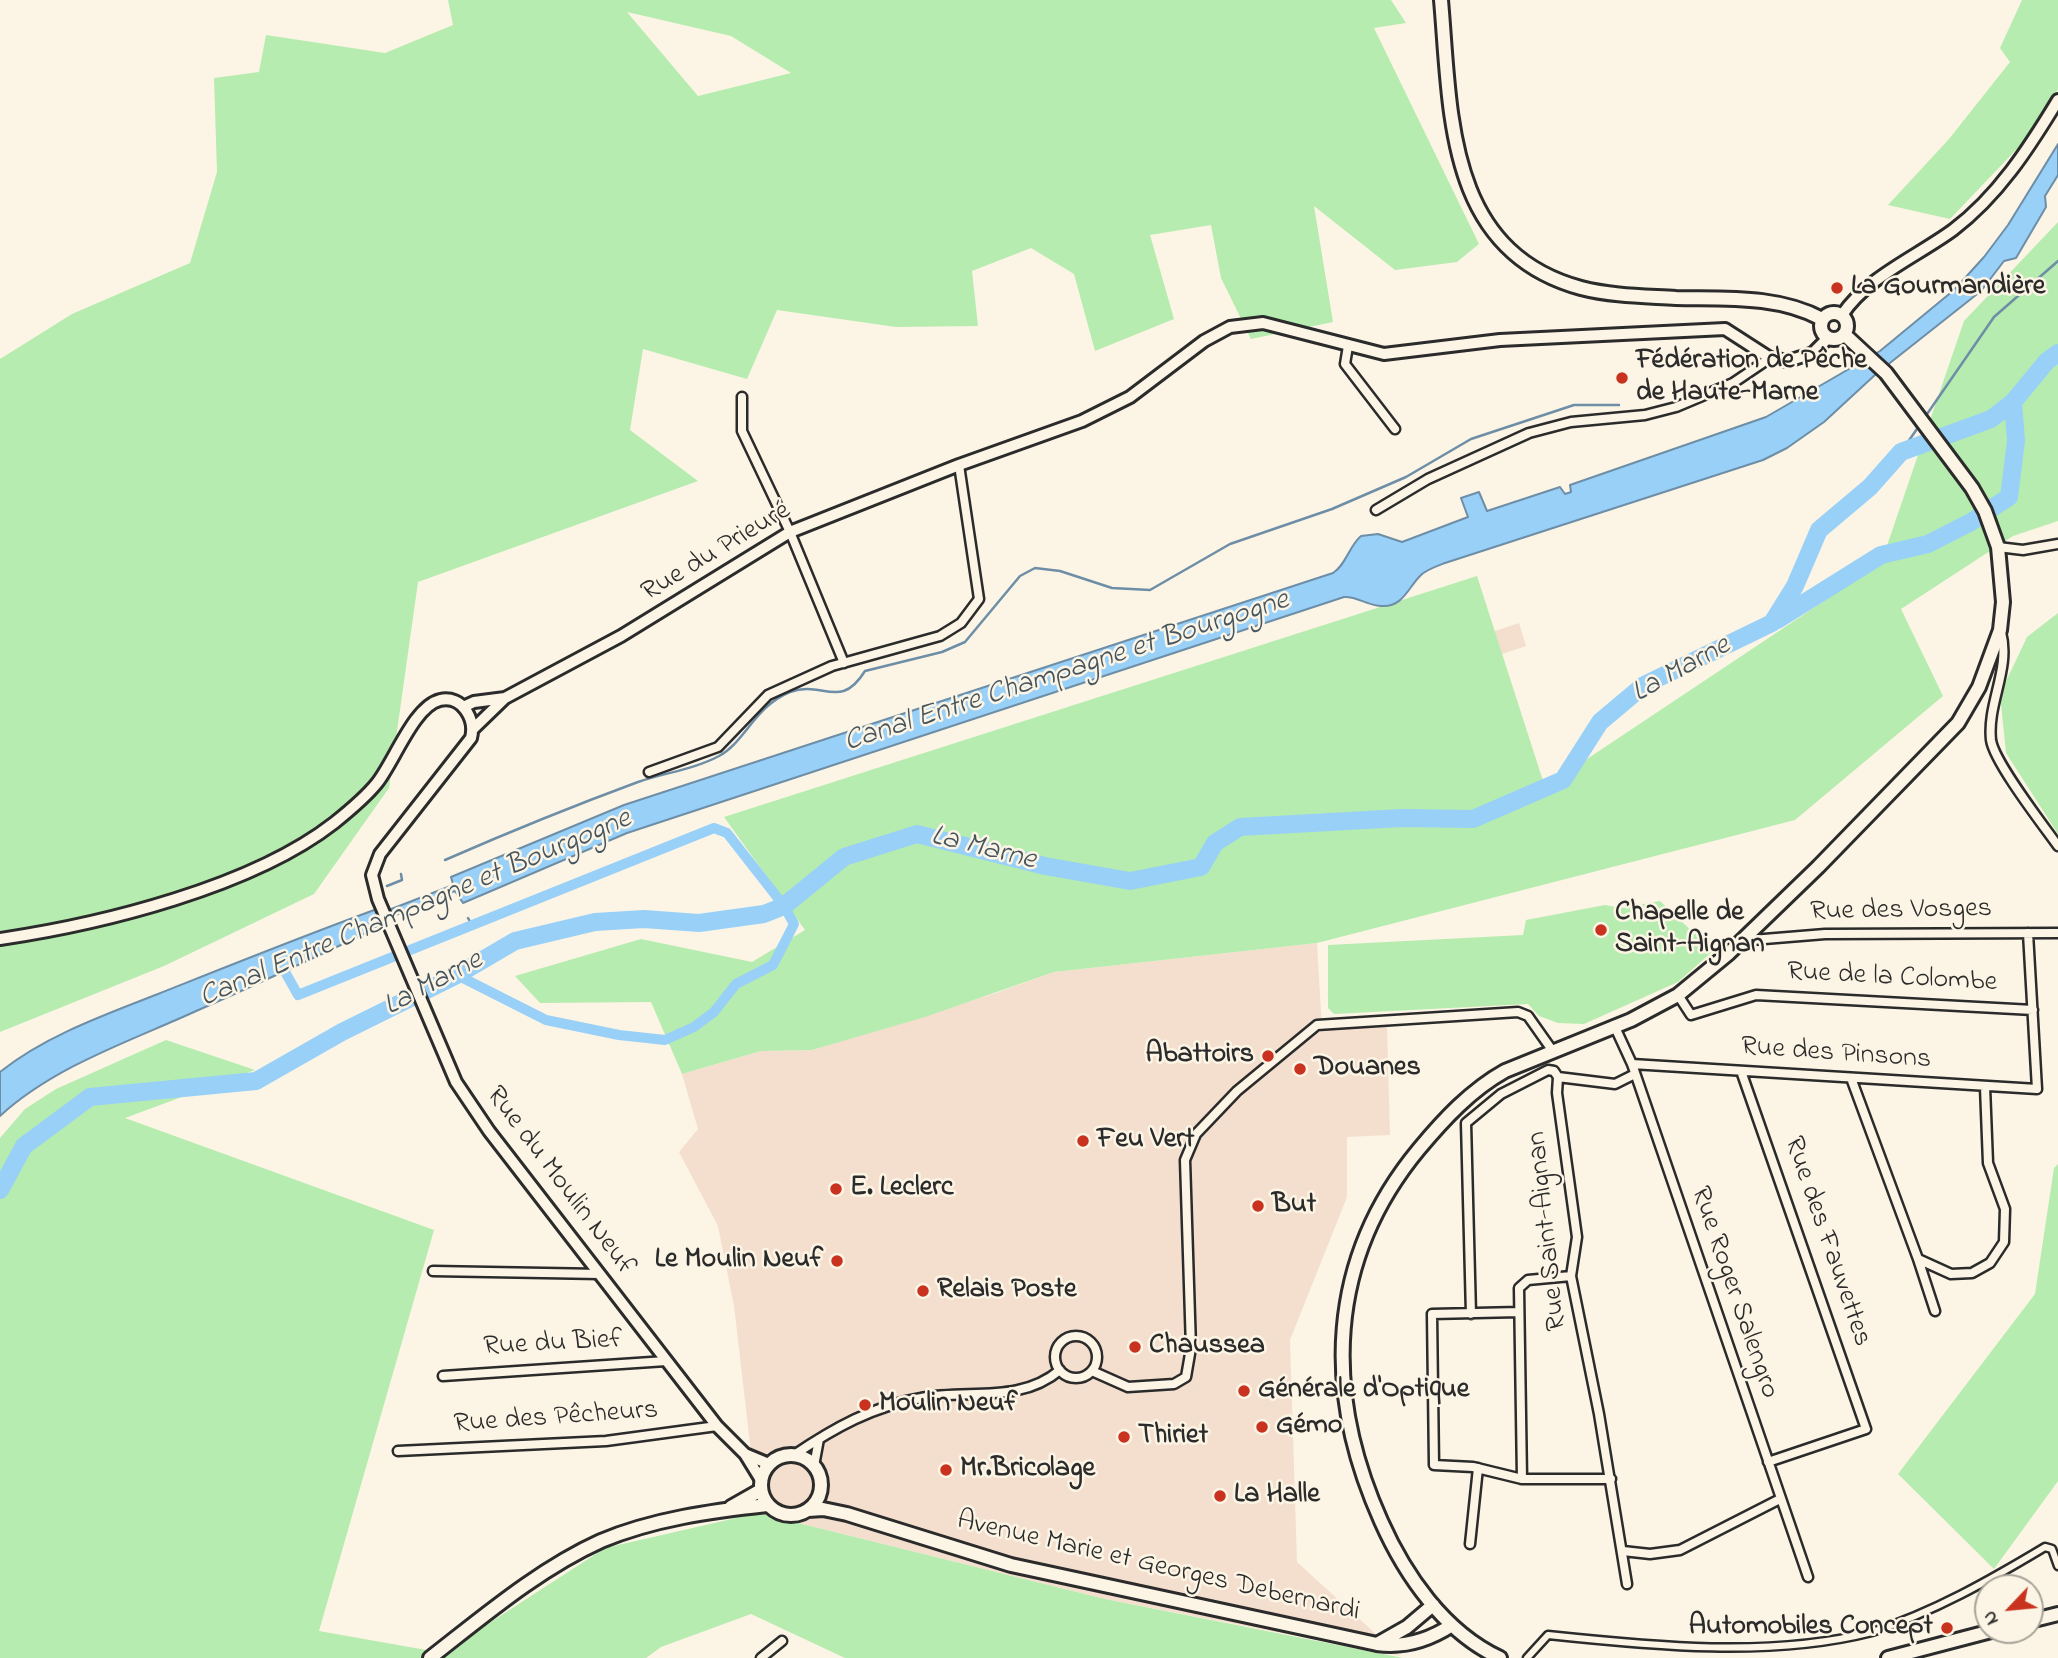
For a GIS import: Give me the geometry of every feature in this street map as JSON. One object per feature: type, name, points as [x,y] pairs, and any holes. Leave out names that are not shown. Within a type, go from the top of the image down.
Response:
[{"type":"main road","points":[[1441,0],[1453,127],[1463,177],[1477,208],[1489,225],[1525,260],[1563,282],[1597,291],[1774,302],[1822,319]]},
{"type":"main road","points":[[1829,313],[1842,315],[1846,322],[1844,334],[1837,339],[1828,338],[1821,332],[1822,319],[1829,313]]},
{"type":"main road","points":[[1500,1658],[1452,1625],[1433,1605],[1395,1550],[1357,1458],[1342,1367],[1348,1291],[1375,1213],[1405,1166],[1427,1139],[1487,1081],[1552,1050],[1631,1020],[1678,995],[1748,936],[1958,723],[1979,687],[2000,630],[2003,602],[1998,547],[1985,511],[1972,488],[1886,373],[1844,334]]},
{"type":"main road","points":[[728,1509],[761,1485],[769,1464],[785,1455],[794,1455],[814,1466],[819,1473],[821,1490],[808,1510],[791,1516],[774,1511],[767,1505],[761,1485]]},
{"type":"main road","name":"Avenue Marie et Georges Debernardi","points":[[821,1490],[847,1514]]},
{"type":"main road","points":[[430,1658],[516,1592],[583,1550],[637,1529],[728,1509],[767,1505]]},
{"type":"main road","name":"Avenue Marie et Georges Debernardi","points":[[808,1510],[816,1508],[847,1514],[1011,1565],[1396,1647],[1414,1643],[1452,1625]]},
{"type":"main road","name":"Avenue Marie et Georges Debernardi","points":[[1377,1643],[1407,1627],[1433,1605]]},
{"type":"main road","points":[[1888,1658],[1974,1635]]},
{"type":"street","points":[[1842,315],[1858,293],[1955,228],[1989,195],[2019,162],[2058,100]]},
{"type":"street","name":"Rue du Prieuré","points":[[404,961],[379,901],[372,875],[380,853],[463,750],[473,729],[505,698],[621,636],[790,532],[959,465],[1082,422],[1130,397],[1205,341],[1230,327],[1263,323],[1384,354],[1500,340],[1725,329],[1770,358]]},
{"type":"street","points":[[1376,510],[1438,474],[1529,433],[1571,422],[1645,415],[1676,407],[1733,383],[1770,358],[1788,361],[1803,358],[1828,338]]},
{"type":"street","points":[[1348,346],[1345,365],[1395,429]]},
{"type":"street","points":[[742,397],[742,431],[790,532],[844,663]]},
{"type":"street","points":[[649,772],[718,747],[768,695],[844,663],[940,636],[961,622],[979,599],[959,465]]},
{"type":"street","points":[[1998,547],[2023,550],[2058,544]]},
{"type":"street","points":[[2000,630],[2004,659],[1993,709],[1991,742],[2058,846]]},
{"type":"street","name":"Rue du Prieuré","points":[[0,939],[68,927],[139,908],[217,883],[274,858],[324,830],[363,797],[377,782],[416,720],[430,705],[443,699],[463,707],[474,702],[505,698]]},
{"type":"street","points":[[463,707],[473,729]]},
{"type":"street","points":[[2028,933],[2033,1010]]},
{"type":"street","name":"Rue des Vosges","points":[[1748,936],[1752,940],[1825,934],[2058,933]]},
{"type":"street","name":"Rue du Moulin Neuf","points":[[404,961],[430,1026],[472,1109],[717,1426],[745,1454],[761,1485]]},
{"type":"street","name":"Rue de la Colombe","points":[[1678,995],[1691,1015],[1756,995],[2033,1010]]},
{"type":"street","name":"Rue des Pinsons","points":[[1632,1063],[1741,1072],[2037,1088],[2033,1010]]},
{"type":"street","points":[[1092,1371],[1128,1387],[1174,1384],[1186,1377],[1191,1348],[1185,1160],[1196,1134],[1237,1091],[1317,1025],[1327,1022],[1518,1012],[1528,1016],[1552,1050]]},
{"type":"street","name":"Rue Roger Salengro","points":[[1614,1025],[1632,1063],[1808,1577]]},
{"type":"street","points":[[1471,1314],[1466,1123],[1501,1094],[1548,1070],[1558,1077],[1615,1084],[1635,1074]]},
{"type":"street","name":"Rue des Fauvettes","points":[[1741,1072],[1866,1429],[1768,1462]]},
{"type":"street","name":"Rue Saint-Aignan","points":[[1558,1077],[1560,1120],[1577,1237],[1571,1276],[1611,1479],[1627,1584]]},
{"type":"street","points":[[1851,1078],[1935,1311]]},
{"type":"street","points":[[1918,1259],[1951,1274],[1972,1273],[1990,1263],[2004,1242],[2004,1209],[1988,1163],[1985,1087]]},
{"type":"street","points":[[433,1271],[600,1274]]},
{"type":"street","points":[[1522,1479],[1519,1288],[1528,1280],[1571,1276]]},
{"type":"street","points":[[1519,1312],[1432,1314],[1434,1465],[1478,1468],[1522,1479],[1611,1479]]},
{"type":"street","points":[[1078,1336],[1091,1342],[1096,1348],[1096,1364],[1092,1371],[1075,1378],[1060,1370],[1057,1350],[1065,1339],[1078,1336]]},
{"type":"street","name":"Rue du Bief","points":[[443,1376],[666,1361]]},
{"type":"street","points":[[794,1455],[846,1422],[896,1404],[964,1393],[1011,1393],[1028,1389],[1060,1370]]},
{"type":"street","name":"Rue des Pêcheurs","points":[[398,1451],[606,1441],[717,1426]]},
{"type":"street","points":[[814,1466],[819,1439]]},
{"type":"street","name":"Rue du Moulin Neuf","points":[[745,1454],[769,1464]]},
{"type":"street","points":[[1470,1544],[1478,1468]]},
{"type":"street","points":[[1623,1551],[1650,1553],[1680,1550],[1780,1499]]},
{"type":"street","points":[[1527,1658],[1548,1635],[1723,1651],[1836,1640],[1871,1632],[1931,1609],[2045,1547],[2052,1549],[2058,1566]]},
{"type":"street","points":[[761,1658],[782,1641]]},
{"type":"shaded area","points":[[1519,623],[1526,646],[1499,655],[1492,632]]},
{"type":"shaded area","points":[[1317,943],[1322,1029],[1387,1026],[1390,1135],[1347,1137],[1347,1197],[1290,1340],[1297,1562],[1400,1656],[1105,1599],[758,1513],[734,1306],[718,1226],[679,1152],[698,1129],[682,1074],[761,1051],[812,1050],[996,993],[1054,972]]},
{"type":"green space","points":[[448,0],[1391,0],[1406,23],[1374,28],[1479,244],[1457,262],[1395,270],[1314,206],[1333,322],[1251,339],[1221,278],[1211,225],[1150,235],[1174,319],[1095,351],[1074,274],[1031,248],[972,271],[978,326],[896,327],[777,310],[747,379],[643,349],[630,430],[698,481],[418,582],[389,788],[314,894],[164,966],[0,1032],[0,359],[72,314],[190,263],[217,172],[214,78],[259,72],[266,35],[385,53],[453,25]],"holes":[[[627,12],[731,36],[791,73],[698,96]]]},
{"type":"green space","points":[[2022,0],[2058,0],[2058,89],[2034,131],[1950,219],[1888,205],[1949,139],[2010,62],[2000,48]]},
{"type":"green space","points":[[2058,222],[2058,521],[2013,536],[1901,609],[1943,696],[1795,820],[1317,943],[1054,972],[925,1017],[812,1050],[761,1051],[682,1074],[651,1002],[540,1003],[515,976],[641,939],[752,962],[805,930],[724,817],[1477,576],[1545,787],[1881,563],[1964,321]]},
{"type":"green space","points":[[2058,613],[2058,834],[2006,753],[2000,694],[2027,637]]},
{"type":"green space","points":[[1660,901],[1695,934],[1722,943],[1678,982],[1584,1024],[1558,1023],[1539,1016],[1528,1004],[1334,1014],[1328,1008],[1328,945],[1523,935],[1526,920],[1605,905],[1621,908]]},
{"type":"green space","points":[[166,1040],[255,1070],[125,1118],[434,1230],[319,1631],[443,1653],[605,1548],[758,1513],[1105,1599],[1403,1658],[845,1658],[751,1614],[661,1647],[646,1658],[0,1658],[0,1138],[25,1109],[56,1089]]},
{"type":"green space","points":[[2058,1164],[2058,1481],[1994,1569],[1898,1474],[2035,1294],[2054,1168]]},
{"type":"water","name":"Canal Entre Champagne et Bourgogne","points":[[2058,144],[2058,175],[2045,196],[2046,207],[2016,258],[2004,261],[1981,291],[1876,374],[1824,422],[1787,448],[1763,460],[1438,565],[1422,574],[1400,600],[1389,605],[1377,606],[1344,597],[627,833],[463,903],[455,891],[383,920],[384,924],[333,949],[84,1061],[40,1086],[0,1116],[0,1072],[17,1059],[76,1027],[377,909],[381,913],[448,887],[453,884],[451,877],[624,805],[1333,573],[1361,536],[1378,534],[1402,542],[1468,517],[1461,498],[1479,492],[1487,511],[1560,487],[1565,494],[1571,492],[1570,485],[1766,417],[1880,351],[1954,290],[2008,225]]},
{"type":"waterway","name":"La Marne","points":[[1925,417],[1994,317],[2058,261]]},
{"type":"waterway","name":"La Marne","points":[[0,1190],[24,1146],[90,1097],[256,1081],[342,1032],[457,975],[515,941],[595,922],[644,919],[699,923],[764,914],[784,906],[844,857],[917,834],[1045,866],[1130,881],[1201,867],[1215,843],[1240,827],[1402,818],[1473,819],[1563,780],[1600,722],[1644,685],[1772,623],[1795,586],[1819,530],[1870,487],[1901,452],[1991,419],[2013,402],[2047,361],[2058,353]]},
{"type":"waterway","name":"La Marne","points":[[1777,620],[1881,555],[1928,544],[1971,522],[2009,497],[2016,441],[2013,402]]},
{"type":"waterway","name":"Canal Entre Champagne et Bourgogne","points":[[445,860],[614,791],[719,756],[736,742],[768,706],[790,692],[802,689],[839,692],[856,683],[865,671],[942,652],[965,642],[1020,576],[1035,568],[1060,571],[1112,588],[1150,590],[1230,544],[1332,509],[1406,477],[1471,439],[1574,405],[1619,405]]},
{"type":"waterway","name":"La Marne","points":[[1901,452],[1919,426]]},
{"type":"waterway","name":"Canal Entre Champagne et Bourgogne","points":[[280,963],[298,995],[714,828],[727,833],[784,906],[794,924],[773,965],[736,984],[714,1012],[694,1027],[665,1040],[619,1035],[546,1020],[457,975]]},
{"type":"waterway","name":"Canal Entre Champagne et Bourgogne","points":[[387,886],[402,880],[401,874]]},
{"type":"waterway","name":"Canal Entre Champagne et Bourgogne","points":[[468,918],[473,927]]},
{"type":"place","name":"La Gourmandière","points":[[1837,288]]},
{"type":"place","name":"Fédération de Pêche de Haute-Marne","points":[[1622,378]]},
{"type":"place","name":"Chapelle de Saint-Aignan","points":[[1601,930]]},
{"type":"place","name":"Abattoirs","points":[[1268,1056]]},
{"type":"place","name":"Douanes","points":[[1300,1069]]},
{"type":"place","name":"Feu Vert","points":[[1083,1141]]},
{"type":"place","name":"E. Leclerc","points":[[836,1189]]},
{"type":"place","name":"But","points":[[1258,1206]]},
{"type":"place","name":"Le Moulin Neuf","points":[[837,1261]]},
{"type":"place","name":"Relais Poste","points":[[923,1291]]},
{"type":"place","name":"Chaussea","points":[[1135,1347]]},
{"type":"place","name":"Générale d'Optique","points":[[1244,1391]]},
{"type":"place","name":"Moulin Neuf","points":[[865,1405]]},
{"type":"place","name":"Gémo","points":[[1262,1427]]},
{"type":"place","name":"Thiriet","points":[[1124,1437]]},
{"type":"place","name":"Mr.Bricolage","points":[[946,1470]]},
{"type":"place","name":"La Halle","points":[[1220,1496]]},
{"type":"place","name":"Automobiles Concept","points":[[1947,1628]]}]
